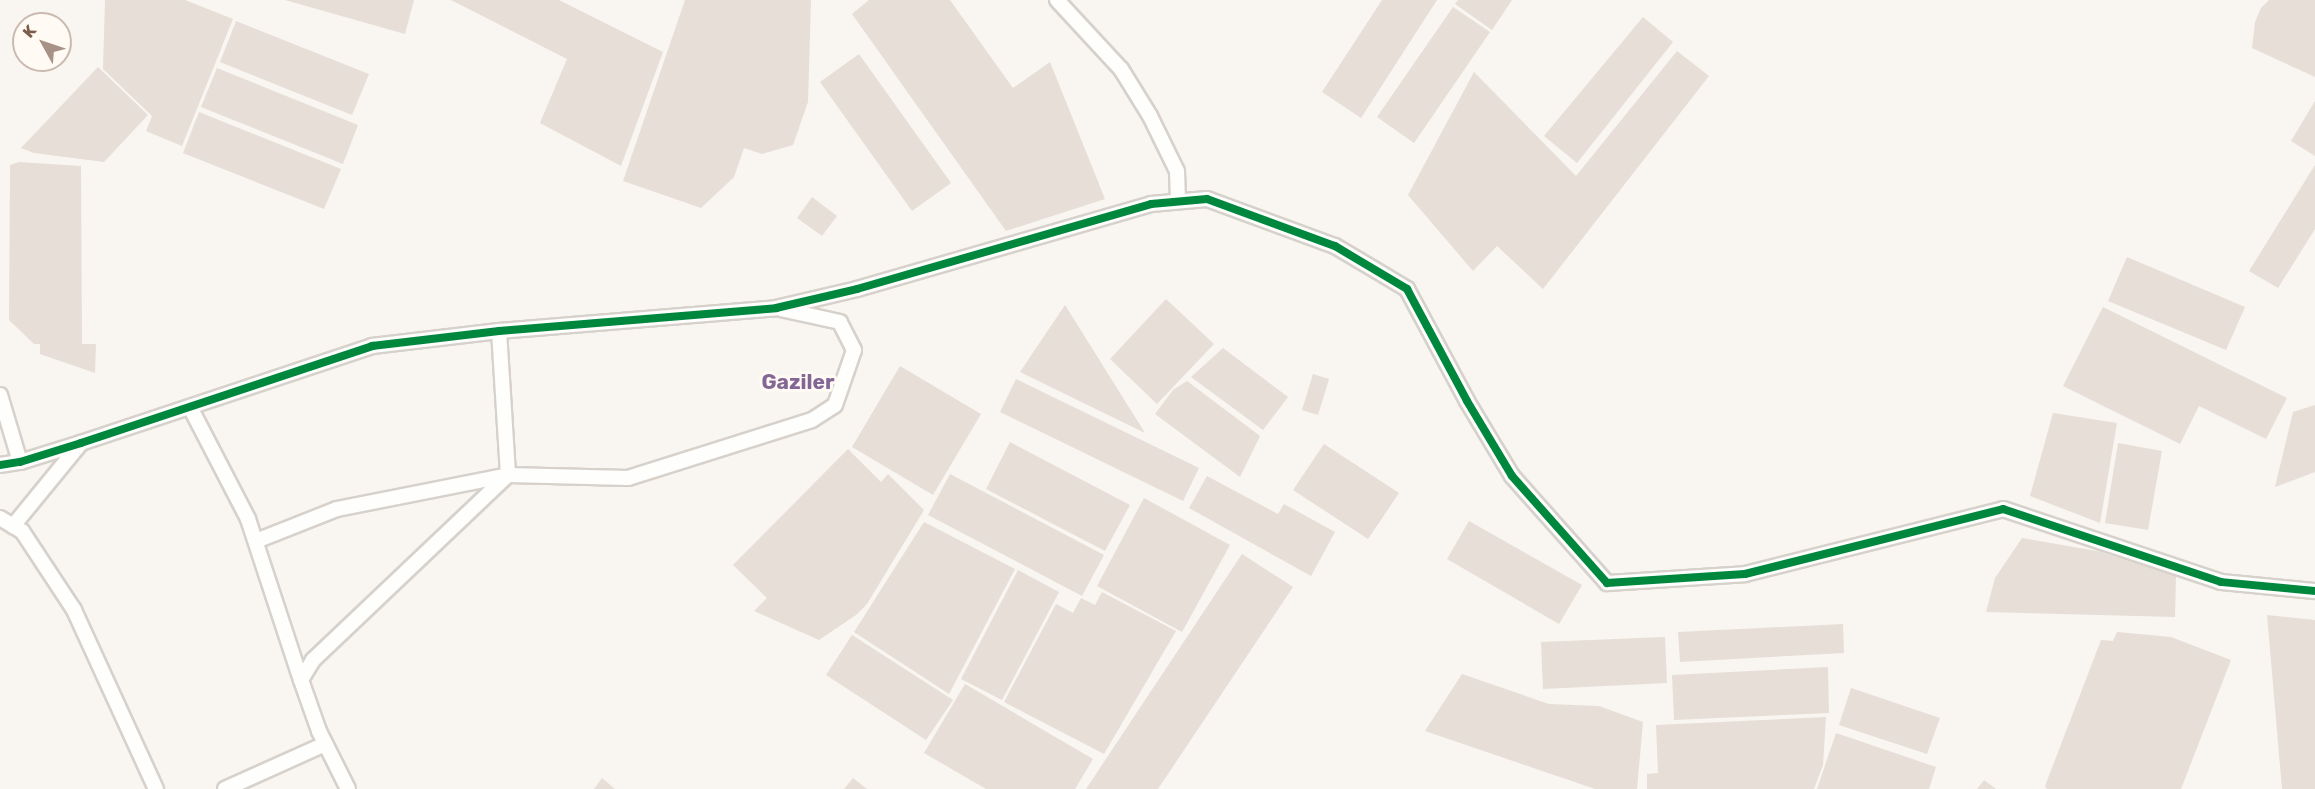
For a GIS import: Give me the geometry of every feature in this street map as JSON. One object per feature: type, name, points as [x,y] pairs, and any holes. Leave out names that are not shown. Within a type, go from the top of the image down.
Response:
[{"type":"street","points":[[1057,0],[1121,69],[1150,116],[1178,171],[1178,201]]},
{"type":"street","points":[[0,465],[20,462],[81,443],[372,346],[499,331],[776,308],[857,289],[1151,204],[1207,199],[1335,246],[1407,289],[1467,401],[1512,476],[1607,583],[1745,574],[2003,509],[2221,582],[2315,591]]},
{"type":"street","points":[[256,541],[337,509],[508,475],[628,478],[812,420],[835,405],[854,350],[840,322],[776,308]]},
{"type":"street","points":[[499,331],[508,475]]},
{"type":"street","points":[[0,395],[20,462]]},
{"type":"street","points":[[190,407],[248,519],[301,680],[325,744],[348,789]]},
{"type":"street","points":[[13,526],[81,443]]},
{"type":"street","points":[[301,680],[313,660],[508,475]]},
{"type":"street","points":[[0,518],[22,531],[74,610],[156,789]]},
{"type":"street","points":[[225,789],[325,744]]},
{"type":"building","points":[[105,0],[185,0],[233,19],[182,146],[146,131],[152,116],[103,69]]},
{"type":"building","points":[[285,0],[414,0],[405,34]]},
{"type":"building","points":[[451,0],[559,0],[663,52],[621,166],[540,123],[567,59]]},
{"type":"building","points":[[685,0],[811,0],[808,102],[793,145],[762,154],[744,148],[734,177],[701,208],[623,181]]},
{"type":"building","points":[[869,0],[950,0],[1013,88],[1050,62],[1105,199],[1006,231],[852,14]]},
{"type":"building","points":[[1382,0],[1437,0],[1361,118],[1322,92]]},
{"type":"building","points":[[1458,0],[1512,0],[1492,30],[1455,4]]},
{"type":"building","points":[[2269,0],[2315,0],[2315,77],[2252,48],[2255,22],[2261,8]]},
{"type":"building","points":[[1453,7],[1490,32],[1414,143],[1377,117]]},
{"type":"building","points":[[1643,17],[1673,42],[1577,163],[1544,136]]},
{"type":"building","points":[[236,21],[369,74],[352,115],[220,62]]},
{"type":"building","points":[[1677,51],[1709,76],[1543,289],[1497,246],[1473,271],[1408,195],[1474,72],[1576,176]]},
{"type":"building","points":[[859,54],[951,183],[912,211],[820,82]]},
{"type":"building","points":[[98,67],[148,115],[104,162],[34,153],[21,148]]},
{"type":"building","points":[[217,68],[358,125],[343,164],[201,107]]},
{"type":"building","points":[[2315,101],[2315,156],[2291,141]]},
{"type":"building","points":[[199,112],[341,169],[324,209],[183,153]]},
{"type":"building","points":[[19,162],[81,166],[82,344],[96,344],[95,373],[40,354],[40,344],[34,344],[9,320],[10,165]]},
{"type":"building","points":[[2315,165],[2315,229],[2278,288],[2249,271]]},
{"type":"building","points":[[812,197],[837,216],[822,236],[797,218]]},
{"type":"building","points":[[2127,257],[2245,307],[2226,350],[2108,301]]},
{"type":"building","points":[[1166,299],[1214,344],[1157,404],[1110,359]]},
{"type":"building","points":[[1065,305],[1145,433],[1020,372]]},
{"type":"building","points":[[2103,307],[2287,398],[2266,439],[2199,406],[2180,444],[2063,386]]},
{"type":"building","points":[[1223,348],[1288,397],[1263,430],[1191,377]]},
{"type":"building","points":[[900,366],[981,414],[933,495],[852,447]]},
{"type":"building","points":[[1313,374],[1329,379],[1318,415],[1302,410]]},
{"type":"building","points":[[1016,379],[1199,468],[1183,501],[1000,412]]},
{"type":"building","points":[[1187,381],[1260,436],[1240,477],[1155,414],[1173,390]]},
{"type":"building","points":[[2315,405],[2315,472],[2275,487],[2293,412]]},
{"type":"building","points":[[2053,413],[2117,423],[2100,523],[2030,496]]},
{"type":"building","points":[[1010,442],[1130,505],[1105,551],[986,489]]},
{"type":"building","points":[[2118,443],[2162,451],[2148,530],[2105,523]]},
{"type":"building","points":[[1324,444],[1399,493],[1368,539],[1293,490]]},
{"type":"building","points":[[848,449],[881,482],[888,474],[924,510],[867,604],[856,615],[819,640],[754,611],[767,598],[733,565]]},
{"type":"building","points":[[950,474],[1104,555],[1082,596],[928,515]]},
{"type":"building","points":[[1207,476],[1278,514],[1284,504],[1335,532],[1311,576],[1189,508]]},
{"type":"building","points":[[1144,498],[1230,545],[1182,632],[1097,586]]},
{"type":"building","points":[[1469,521],[1582,585],[1559,624],[1447,559]]},
{"type":"building","points":[[924,522],[1015,569],[949,694],[854,632]]},
{"type":"building","points":[[2022,538],[2097,551],[2176,576],[2175,617],[1986,612],[1995,578]]},
{"type":"building","points":[[1242,554],[1293,587],[1158,789],[1086,789]]},
{"type":"building","points":[[1018,570],[1059,592],[1002,700],[961,679]]},
{"type":"building","points":[[1102,592],[1176,631],[1104,754],[1004,702],[1056,604],[1073,613],[1081,598],[1095,605]]},
{"type":"building","points":[[2267,615],[2315,620],[2315,789],[2282,789]]},
{"type":"building","points":[[1843,624],[1844,653],[1680,662],[1678,632]]},
{"type":"building","points":[[2117,632],[2171,637],[2231,660],[2181,789],[2047,789],[2045,786],[2101,640],[2113,641]]},
{"type":"building","points":[[852,635],[953,700],[926,740],[826,675]]},
{"type":"building","points":[[1665,637],[1667,683],[1543,689],[1541,642]]},
{"type":"building","points":[[1828,667],[1829,713],[1674,720],[1672,675]]},
{"type":"building","points":[[1462,674],[1549,704],[1599,706],[1643,722],[1637,789],[1595,789],[1425,731]]},
{"type":"building","points":[[965,684],[1093,759],[1075,789],[986,789],[924,753]]},
{"type":"building","points":[[1851,688],[1940,718],[1927,754],[1839,725]]},
{"type":"building","points":[[1826,717],[1823,765],[1814,789],[1647,789],[1647,774],[1658,773],[1656,725]]},
{"type":"building","points":[[1836,733],[1936,767],[1929,789],[1817,789]]},
{"type":"building","points":[[602,778],[615,789],[594,789]]},
{"type":"building","points":[[853,778],[867,789],[844,789]]},
{"type":"building","points":[[1984,780],[1996,789],[1977,789]]},
{"type":"cycle path","points":[[0,465],[20,462],[81,443],[372,346],[499,331],[776,308],[857,289],[1151,204],[1207,199],[1335,246],[1407,289],[1467,401],[1512,476],[1607,583],[1745,574],[2003,509],[2221,582],[2315,591]]},
{"type":"district","name":"Gaziler","points":[[798,382]]}]
